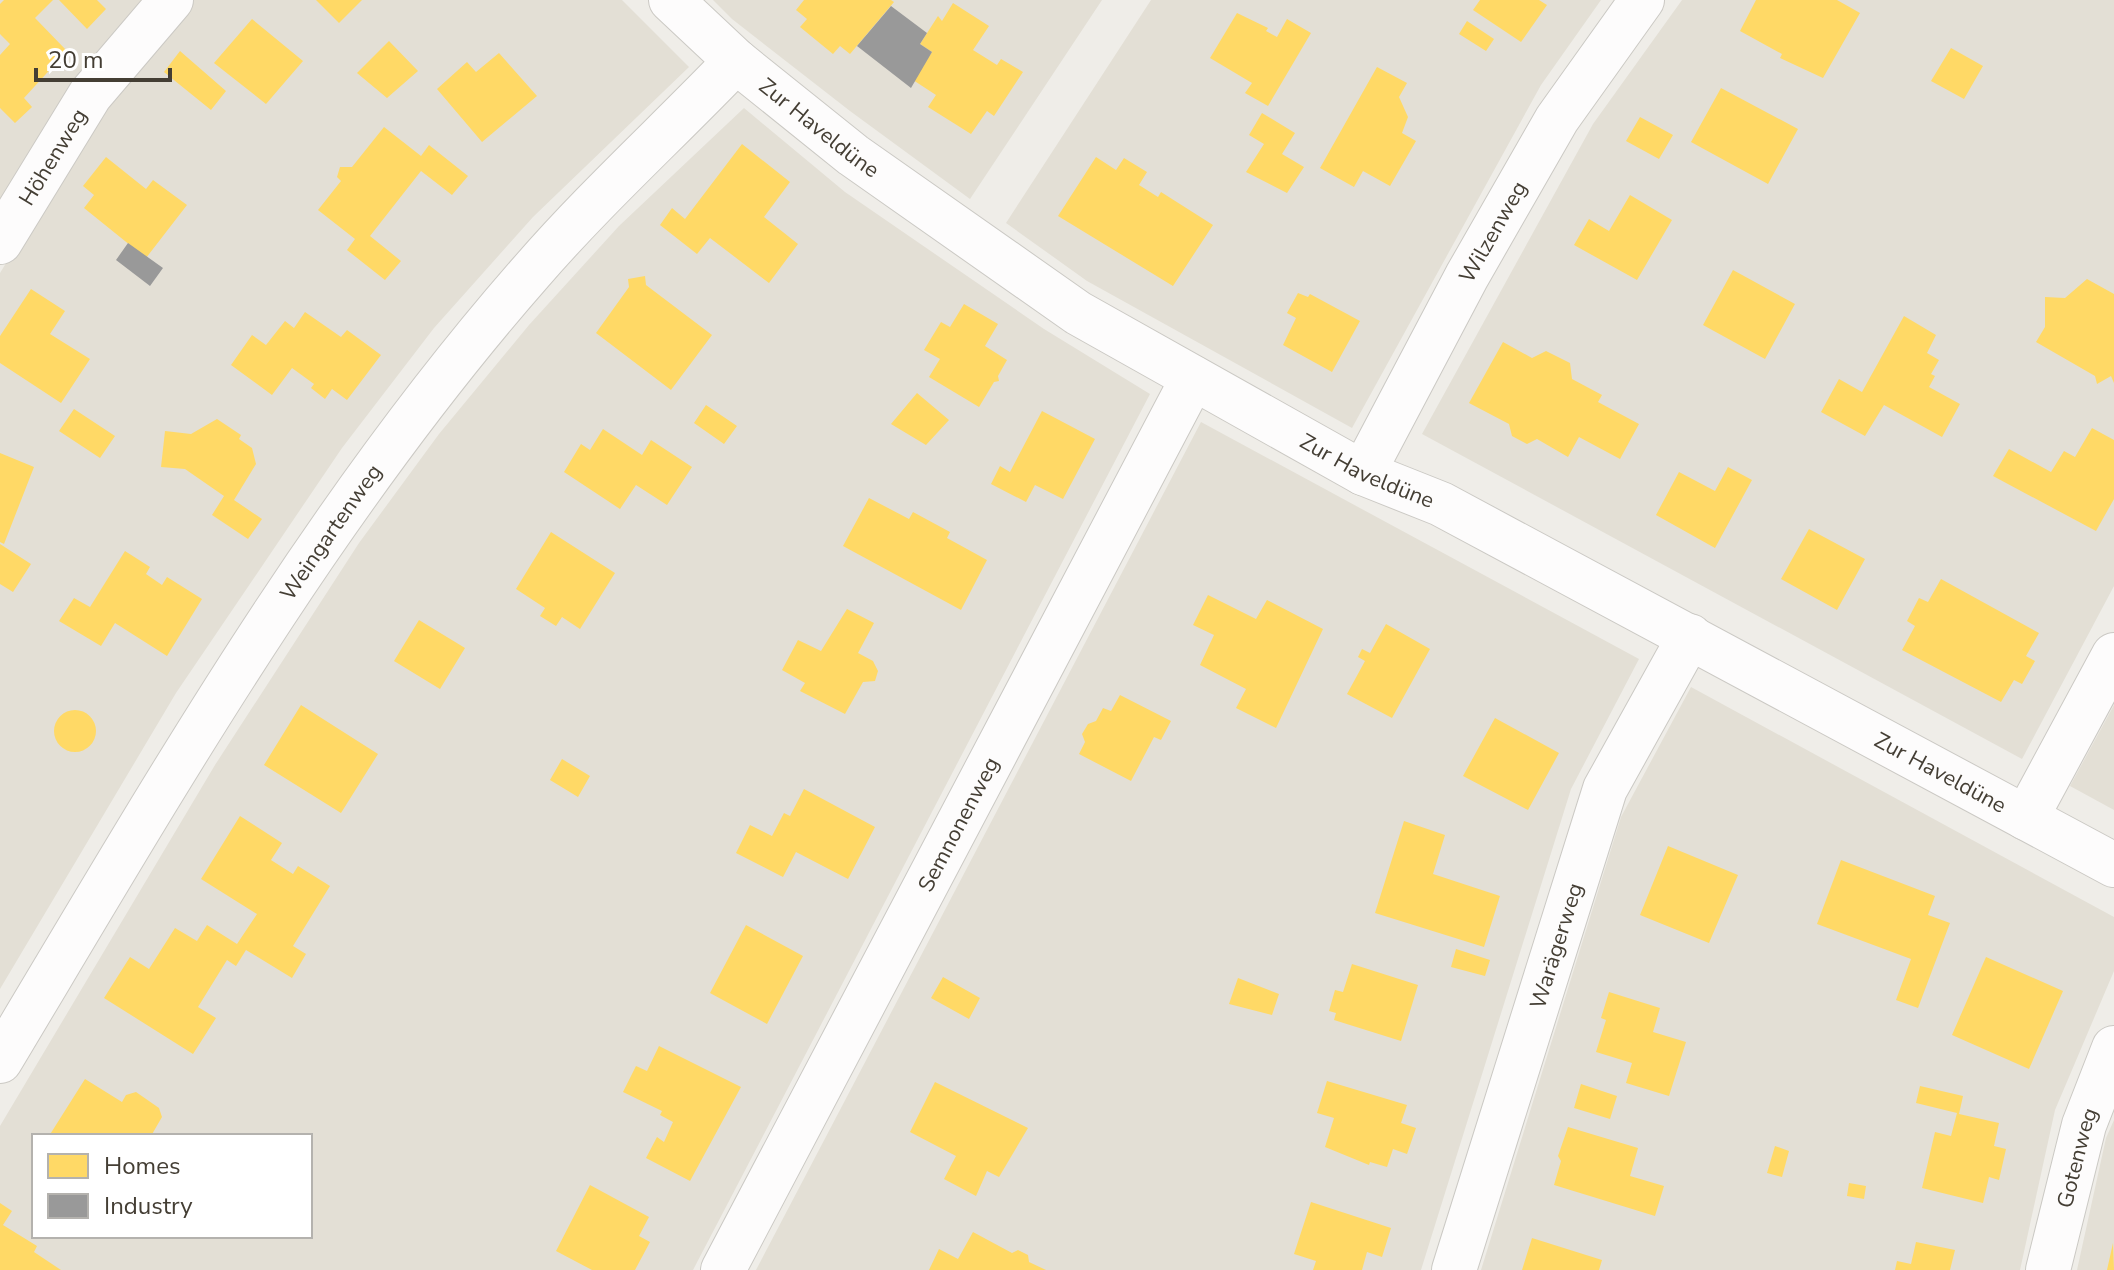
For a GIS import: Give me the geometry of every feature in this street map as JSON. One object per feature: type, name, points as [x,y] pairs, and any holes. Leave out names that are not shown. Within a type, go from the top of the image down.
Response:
[{"type":"street","name":"Höhenweg","points":[[0,242],[90,95],[171,0]]},
{"type":"street","name":"Zur Haveldüne","points":[[671,0],[736,61],[853,155],[1078,313],[1363,473],[1441,504],[2114,865]]},
{"type":"street","name":"Wilzenweg","points":[[1363,473],[1467,276],[1557,119],[1642,0]]},
{"type":"street","name":"Weingartenweg","points":[[0,1061],[217,699],[381,459],[531,271],[736,61]]},
{"type":"street","name":"Semnonenweg","points":[[723,1270],[1193,378]]},
{"type":"street","name":"Warägerweg","points":[[1454,1270],[1605,789],[1690,636]]},
{"type":"street","points":[[2026,818],[2114,655]]},
{"type":"street","name":"Gotenweg","points":[[2048,1270],[2084,1125],[2114,1048]]},
{"type":"shaded area","points":[[0,0],[148,0],[0,204]]},
{"type":"shaded area","points":[[193,0],[622,0],[689,67],[533,217],[434,328],[342,448],[176,693],[0,989],[0,273],[76,149]]},
{"type":"shaded area","points":[[713,0],[1102,0],[970,199],[850,111],[732,19]]},
{"type":"shaded area","points":[[1151,0],[1601,0],[1541,85],[1352,428],[1087,281],[1006,223]]},
{"type":"shaded area","points":[[1682,0],[2114,0],[2114,586],[2022,759],[1422,434],[1593,124]]},
{"type":"shaded area","points":[[744,108],[845,192],[1044,329],[1150,394],[693,1270],[0,1270],[0,1126],[215,765],[359,543],[439,434],[529,325],[619,226]]},
{"type":"shaded area","points":[[1201,422],[1639,659],[1571,789],[1421,1270],[756,1270]]},
{"type":"shaded area","points":[[1691,687],[2114,917],[2114,971],[2055,1110],[2020,1270],[1481,1270],[1621,817]]},
{"type":"shaded area","points":[[2114,705],[2114,810],[2070,786]]},
{"type":"shaded area","points":[[2114,1120],[2114,1270],[2077,1270],[2106,1138]]},
{"type":"building: Homes","points":[[4,0],[53,0],[35,18],[67,51],[24,98],[32,107],[15,123],[0,108],[0,55],[10,44],[0,34],[0,4]]},
{"type":"building: Homes","points":[[59,0],[97,0],[106,9],[87,29]]},
{"type":"building: Homes","points":[[316,0],[362,0],[339,23]]},
{"type":"building: Homes","points":[[804,0],[894,2],[850,54],[840,46],[833,54],[800,27],[807,19],[796,10]]},
{"type":"building: Homes","points":[[1480,0],[1539,0],[1547,5],[1521,42],[1473,10]]},
{"type":"building: Homes","points":[[1756,0],[1837,0],[1860,13],[1823,78],[1780,58],[1782,54],[1740,31]]},
{"type":"building: Homes","points":[[953,3],[989,26],[973,50],[997,65],[1001,59],[1023,72],[994,116],[987,111],[971,134],[928,107],[936,95],[913,80],[932,52],[920,44],[938,16],[942,21]]},
{"type":"building: Homes","points":[[1237,13],[1268,28],[1266,31],[1277,37],[1287,19],[1311,33],[1268,106],[1245,93],[1252,83],[1210,58]]},
{"type":"building: Homes","points":[[252,19],[303,61],[266,104],[214,63]]},
{"type":"building: Homes","points":[[1467,21],[1494,39],[1486,51],[1459,34]]},
{"type":"building: Homes","points":[[389,41],[418,71],[387,98],[357,73]]},
{"type":"building: Homes","points":[[1951,48],[1983,66],[1964,99],[1931,81]]},
{"type":"building: Homes","points":[[180,51],[226,91],[211,110],[164,72]]},
{"type":"building: Homes","points":[[499,53],[537,96],[482,142],[437,89],[467,62],[476,72]]},
{"type":"building: Homes","points":[[1377,67],[1407,83],[1399,97],[1408,117],[1402,133],[1416,141],[1390,186],[1363,171],[1354,187],[1320,168]]},
{"type":"building: Homes","points":[[1721,88],[1798,129],[1768,184],[1691,142]]},
{"type":"building: Homes","points":[[1262,113],[1295,133],[1282,154],[1304,167],[1287,193],[1246,172],[1264,144],[1249,135]]},
{"type":"building: Homes","points":[[1640,117],[1673,135],[1659,159],[1626,141]]},
{"type":"building: Homes","points":[[384,127],[421,156],[429,145],[468,176],[452,195],[421,171],[370,236],[401,261],[385,280],[347,250],[355,239],[318,210],[341,181],[337,177],[340,167],[352,167]]},
{"type":"building: Homes","points":[[742,144],[790,182],[764,217],[798,244],[769,283],[710,238],[697,254],[660,225],[672,208],[685,219]]},
{"type":"building: Homes","points":[[106,157],[146,189],[153,180],[187,205],[146,258],[84,208],[94,195],[83,186]]},
{"type":"building: Homes","points":[[1096,157],[1116,170],[1124,158],[1147,172],[1139,185],[1158,197],[1161,192],[1213,225],[1173,286],[1058,216]]},
{"type":"building: Homes","points":[[1630,195],[1672,220],[1637,280],[1574,245],[1589,219],[1609,231]]},
{"type":"building: Homes","points":[[1733,270],[1795,304],[1765,359],[1703,325]]},
{"type":"building: Homes","points":[[645,276],[646,285],[712,335],[671,390],[596,333],[629,287],[628,279]]},
{"type":"building: Homes","points":[[2087,279],[2114,294],[2114,383],[2111,376],[2097,384],[2095,376],[2036,342],[2045,327],[2045,297],[2065,298]]},
{"type":"building: Homes","points":[[31,289],[65,311],[50,334],[90,359],[61,403],[0,363],[0,336]]},
{"type":"building: Homes","points":[[1298,293],[1308,297],[1310,294],[1360,321],[1332,372],[1283,345],[1296,318],[1287,313]]},
{"type":"building: Homes","points":[[964,304],[998,324],[985,346],[1007,360],[998,376],[999,381],[994,382],[979,407],[929,377],[940,359],[924,350],[941,322],[950,327]]},
{"type":"building: Homes","points":[[305,312],[341,337],[347,330],[381,355],[347,400],[332,389],[325,399],[311,388],[314,384],[292,368],[272,395],[231,365],[252,335],[266,345],[285,321],[294,328]]},
{"type":"building: Homes","points":[[1904,316],[1936,335],[1927,353],[1939,360],[1931,374],[1935,376],[1929,387],[1960,404],[1942,437],[1884,405],[1865,436],[1821,412],[1839,379],[1862,392]]},
{"type":"building: Homes","points":[[1503,342],[1532,358],[1546,351],[1570,363],[1572,379],[1602,395],[1598,402],[1639,424],[1620,459],[1579,437],[1568,457],[1537,439],[1527,444],[1512,436],[1509,424],[1469,403]]},
{"type":"building: Homes","points":[[917,393],[949,420],[926,445],[891,424]]},
{"type":"building: Homes","points":[[706,405],[737,426],[724,444],[694,423]]},
{"type":"building: Homes","points":[[74,409],[115,436],[100,458],[59,431]]},
{"type":"building: Homes","points":[[1042,411],[1095,439],[1063,499],[1035,485],[1026,502],[991,484],[1000,466],[1010,472]]},
{"type":"building: Homes","points":[[217,419],[241,435],[239,439],[252,448],[256,464],[234,500],[262,519],[248,539],[212,515],[224,496],[185,469],[161,467],[165,431],[191,434]]},
{"type":"building: Homes","points":[[2092,428],[2114,440],[2114,499],[2096,531],[1993,476],[2009,449],[2051,472],[2064,451],[2075,457]]},
{"type":"building: Homes","points":[[603,429],[642,455],[651,440],[692,467],[667,505],[636,485],[620,509],[564,472],[581,444],[590,450]]},
{"type":"building: Homes","points":[[0,453],[34,467],[4,544],[0,542]]},
{"type":"building: Homes","points":[[1728,467],[1752,480],[1715,548],[1656,515],[1679,472],[1715,491]]},
{"type":"building: Homes","points":[[869,498],[909,519],[913,512],[950,532],[947,538],[987,560],[961,610],[843,546]]},
{"type":"building: Homes","points":[[1809,529],[1865,559],[1837,610],[1781,579]]},
{"type":"building: Homes","points":[[551,532],[615,573],[580,629],[562,617],[556,626],[540,616],[545,608],[516,589]]},
{"type":"building: Homes","points":[[0,544],[31,564],[13,592],[0,584]]},
{"type":"building: Homes","points":[[125,551],[150,567],[146,574],[162,585],[167,577],[202,599],[167,656],[115,623],[101,646],[59,621],[74,598],[90,607]]},
{"type":"building: Homes","points":[[1941,579],[2039,633],[2026,656],[2035,661],[2022,684],[2014,680],[2001,702],[1902,650],[1915,626],[1907,621],[1919,598],[1928,602]]},
{"type":"building: Homes","points":[[1208,595],[1256,619],[1267,600],[1323,629],[1276,728],[1236,708],[1246,689],[1200,665],[1214,635],[1193,625]]},
{"type":"building: Homes","points":[[847,609],[874,623],[858,653],[873,661],[878,671],[875,681],[863,682],[845,714],[800,691],[805,683],[782,670],[798,640],[821,651]]},
{"type":"building: Homes","points":[[419,620],[465,648],[440,689],[394,661]]},
{"type":"building: Homes","points":[[1386,624],[1430,649],[1392,718],[1347,694],[1365,661],[1358,657],[1362,649],[1370,653]]},
{"type":"building: Homes","points":[[1120,695],[1171,721],[1161,740],[1154,737],[1131,781],[1079,754],[1085,742],[1082,734],[1088,724],[1096,721],[1103,708],[1111,711]]},
{"type":"building: Homes","points":[[301,705],[378,754],[341,813],[264,765]]},
{"type":"building: Homes","points":[[75,710],[90,716],[96,731],[90,746],[75,752],[60,746],[54,731],[60,716]]},
{"type":"building: Homes","points":[[1495,718],[1559,753],[1528,810],[1463,776]]},
{"type":"building: Homes","points":[[562,759],[590,776],[578,797],[550,780]]},
{"type":"building: Homes","points":[[804,789],[875,827],[848,879],[796,852],[783,877],[736,853],[750,825],[772,836],[784,813],[790,816]]},
{"type":"building: Homes","points":[[240,816],[282,843],[271,860],[293,874],[298,866],[330,886],[293,946],[306,954],[292,978],[246,950],[236,966],[227,960],[198,1007],[216,1018],[193,1054],[104,998],[130,957],[149,969],[175,928],[197,941],[207,925],[237,944],[257,914],[201,879]]},
{"type":"building: Homes","points":[[1404,821],[1445,835],[1433,874],[1500,896],[1484,947],[1375,913]]},
{"type":"building: Homes","points":[[1668,846],[1738,875],[1709,943],[1640,915]]},
{"type":"building: Homes","points":[[1841,860],[1935,896],[1928,915],[1950,923],[1918,1008],[1896,1000],[1911,959],[1817,924]]},
{"type":"building: Homes","points":[[746,925],[803,956],[767,1024],[710,993]]},
{"type":"building: Homes","points":[[1456,949],[1490,960],[1485,976],[1451,967]]},
{"type":"building: Homes","points":[[1986,957],[2063,991],[2029,1069],[1952,1035]]},
{"type":"building: Homes","points":[[1352,964],[1418,985],[1401,1041],[1334,1020],[1336,1013],[1329,1011],[1335,990],[1343,992]]},
{"type":"building: Homes","points":[[943,977],[980,998],[969,1019],[931,998]]},
{"type":"building: Homes","points":[[1238,978],[1279,994],[1272,1015],[1229,1004]]},
{"type":"building: Homes","points":[[1609,992],[1660,1008],[1653,1032],[1686,1042],[1669,1096],[1626,1083],[1632,1063],[1596,1052],[1606,1020],[1601,1018]]},
{"type":"building: Homes","points":[[659,1046],[741,1087],[690,1181],[646,1158],[657,1137],[664,1142],[673,1122],[660,1115],[662,1111],[623,1092],[636,1066],[647,1071]]},
{"type":"building: Homes","points":[[85,1079],[122,1102],[126,1095],[136,1092],[159,1108],[162,1117],[152,1134],[50,1134]]},
{"type":"building: Homes","points":[[1327,1081],[1407,1105],[1401,1123],[1416,1128],[1407,1154],[1393,1149],[1387,1167],[1370,1162],[1369,1165],[1325,1147],[1334,1118],[1317,1113]]},
{"type":"building: Homes","points":[[935,1082],[1028,1128],[999,1177],[987,1171],[976,1196],[944,1179],[956,1156],[910,1132]]},
{"type":"building: Homes","points":[[1581,1084],[1617,1096],[1610,1119],[1574,1108]]},
{"type":"building: Homes","points":[[1920,1086],[1963,1096],[1959,1114],[1999,1123],[1994,1146],[2006,1149],[1999,1180],[1989,1177],[1983,1203],[1922,1188],[1935,1132],[1951,1136],[1957,1113],[1916,1103]]},
{"type":"building: Homes","points":[[1568,1127],[1638,1148],[1630,1176],[1664,1186],[1655,1216],[1554,1185],[1561,1161],[1558,1156]]},
{"type":"building: Homes","points":[[1775,1146],[1789,1151],[1782,1177],[1767,1173]]},
{"type":"building: Homes","points":[[1849,1183],[1866,1186],[1864,1199],[1847,1196]]},
{"type":"building: Homes","points":[[590,1185],[649,1217],[639,1236],[650,1242],[635,1270],[592,1270],[556,1251]]},
{"type":"building: Homes","points":[[1311,1202],[1391,1228],[1382,1257],[1367,1252],[1362,1270],[1313,1270],[1316,1261],[1294,1254]]},
{"type":"building: Homes","points":[[0,1203],[12,1211],[3,1225],[37,1246],[34,1252],[61,1270],[0,1270]]},
{"type":"building: Homes","points":[[973,1232],[1012,1253],[1018,1250],[1028,1255],[1029,1262],[1046,1270],[929,1270],[939,1249],[958,1259]]},
{"type":"building: Homes","points":[[1532,1238],[1602,1260],[1599,1270],[1522,1270]]},
{"type":"building: Homes","points":[[1916,1242],[1955,1250],[1950,1270],[1895,1270],[1897,1261],[1911,1264]]},
{"type":"building: Homes","points":[[2113,1243],[2114,1270],[2107,1270]]},
{"type":"building: Industry","points":[[891,6],[927,33],[920,44],[932,52],[911,88],[857,46]]},
{"type":"building: Industry","points":[[128,243],[163,268],[150,286],[116,260]]}]
